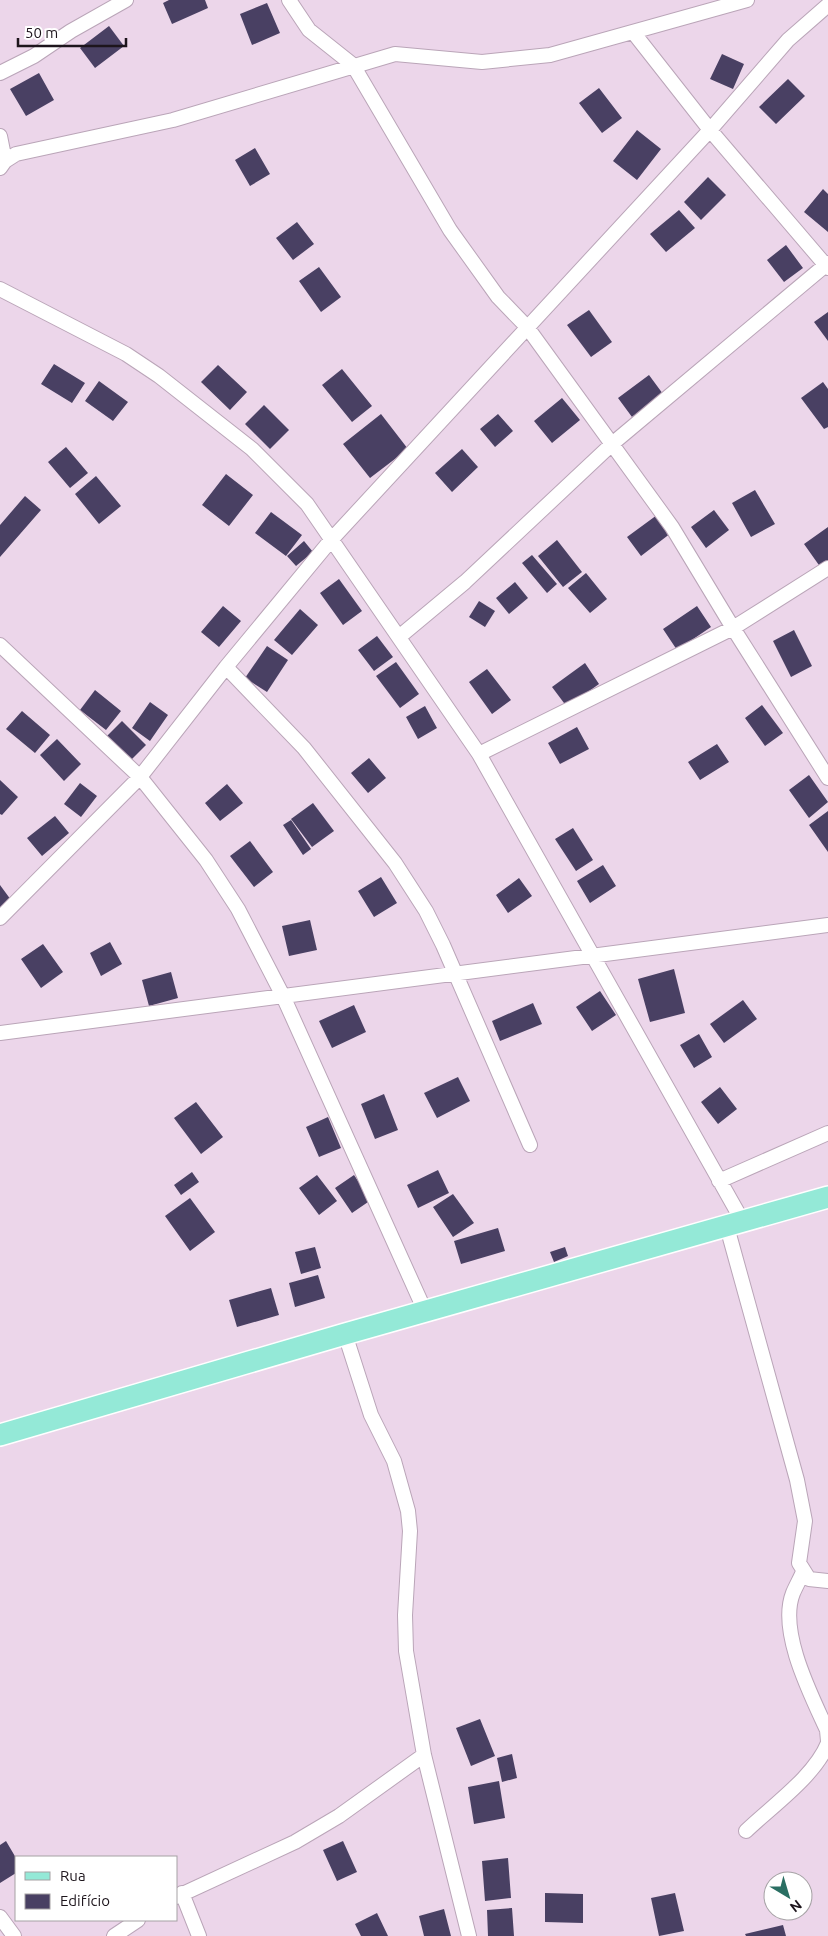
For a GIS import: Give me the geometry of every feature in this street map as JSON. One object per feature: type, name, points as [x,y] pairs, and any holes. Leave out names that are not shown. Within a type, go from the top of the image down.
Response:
[{"type":"main road","points":[[0,1435],[425,1311],[828,1197]]},
{"type":"street","points":[[0,73],[34,56],[71,30],[126,0]]},
{"type":"street","points":[[289,0],[309,30],[353,65],[450,230],[498,297],[527,327],[672,527],[733,628],[828,778]]},
{"type":"street","points":[[2,164],[16,154],[173,120],[395,54],[482,62],[550,55],[747,0]]},
{"type":"street","points":[[0,918],[140,777],[226,667],[331,540],[710,130],[788,40],[828,5]]},
{"type":"street","points":[[399,637],[465,582],[612,444],[827,265],[710,130],[633,32]]},
{"type":"street","points":[[0,136],[2,164]]},
{"type":"street","points":[[0,289],[117,350],[159,376],[252,449],[280,475],[307,504],[479,754],[720,1181],[735,1224],[797,1480],[805,1521],[799,1563],[803,1572],[810,1579],[828,1581]]},
{"type":"street","points":[[479,754],[733,628],[828,568]]},
{"type":"street","points":[[0,645],[140,777],[206,860],[238,908],[284,996],[425,1311]]},
{"type":"street","points":[[226,667],[304,748],[396,863],[426,911],[443,945],[530,1145]]},
{"type":"street","points":[[0,1033],[828,925]]},
{"type":"street","points":[[720,1181],[828,1133]]},
{"type":"street","points":[[345,1334],[371,1415],[394,1461],[408,1512],[410,1531],[405,1615],[406,1651],[424,1756],[469,1936]]},
{"type":"street","points":[[746,1831],[805,1776],[823,1755],[828,1742],[827,1730],[795,1656],[791,1637],[792,1594],[803,1572]]},
{"type":"street","points":[[199,1936],[179,1895],[295,1842],[339,1816],[424,1756]]},
{"type":"street","points":[[0,1917],[14,1936]]},
{"type":"street","points":[[114,1936],[136,1921]]},
{"type":"building","points":[[169,0],[205,0],[208,8],[172,24],[163,3]]},
{"type":"building","points":[[267,3],[280,33],[252,45],[240,14]]},
{"type":"building","points":[[109,26],[124,46],[95,68],[80,48]]},
{"type":"building","points":[[722,54],[744,64],[733,89],[710,79]]},
{"type":"building","points":[[39,73],[54,100],[26,116],[10,89]]},
{"type":"building","points":[[788,79],[805,96],[776,124],[759,107]]},
{"type":"building","points":[[599,88],[622,118],[602,133],[579,103]]},
{"type":"building","points":[[637,130],[661,149],[637,180],[613,161]]},
{"type":"building","points":[[255,148],[270,174],[250,186],[235,160]]},
{"type":"building","points":[[708,177],[726,195],[701,220],[684,202]]},
{"type":"building","points":[[823,189],[828,194],[828,232],[804,212]]},
{"type":"building","points":[[679,210],[695,228],[666,252],[650,234]]},
{"type":"building","points":[[297,222],[314,244],[293,260],[276,238]]},
{"type":"building","points":[[786,245],[803,268],[784,282],[767,260]]},
{"type":"building","points":[[319,267],[341,297],[321,312],[299,281]]},
{"type":"building","points":[[589,310],[612,342],[591,357],[567,325]]},
{"type":"building","points":[[828,312],[828,341],[814,322]]},
{"type":"building","points":[[54,364],[85,383],[72,403],[41,384]]},
{"type":"building","points":[[218,365],[247,392],[230,410],[201,382]]},
{"type":"building","points":[[342,369],[372,406],[352,422],[322,385]]},
{"type":"building","points":[[649,375],[663,394],[632,417],[618,398]]},
{"type":"building","points":[[99,381],[128,402],[113,421],[85,401]]},
{"type":"building","points":[[823,382],[828,389],[828,427],[824,429],[801,398]]},
{"type":"building","points":[[562,398],[580,420],[552,443],[534,421]]},
{"type":"building","points":[[264,405],[289,430],[270,449],[245,424]]},
{"type":"building","points":[[381,414],[408,449],[370,478],[343,444]]},
{"type":"building","points":[[498,414],[513,431],[495,447],[480,429]]},
{"type":"building","points":[[66,447],[88,473],[70,488],[48,462]]},
{"type":"building","points":[[462,449],[478,467],[452,492],[435,473]]},
{"type":"building","points":[[226,474],[253,495],[229,526],[202,505]]},
{"type":"building","points":[[96,476],[121,506],[99,524],[75,494]]},
{"type":"building","points":[[755,490],[775,524],[751,537],[732,503]]},
{"type":"building","points":[[25,496],[41,510],[0,557],[0,525]]},
{"type":"building","points":[[714,510],[729,530],[706,548],[691,527]]},
{"type":"building","points":[[271,512],[302,535],[286,556],[255,533]]},
{"type":"building","points":[[657,515],[671,533],[641,556],[627,537]]},
{"type":"building","points":[[828,527],[828,563],[821,568],[804,544]]},
{"type":"building","points":[[557,540],[582,572],[563,587],[538,556]]},
{"type":"building","points":[[304,541],[313,552],[296,566],[287,556]]},
{"type":"building","points":[[532,555],[557,584],[547,593],[522,563]]},
{"type":"building","points":[[586,573],[607,599],[590,613],[568,588]]},
{"type":"building","points":[[339,579],[362,611],[343,625],[320,593]]},
{"type":"building","points":[[515,582],[528,598],[509,614],[496,598]]},
{"type":"building","points":[[479,601],[495,611],[485,627],[469,617]]},
{"type":"building","points":[[223,606],[241,621],[219,647],[201,632]]},
{"type":"building","points":[[697,606],[711,627],[677,650],[663,629]]},
{"type":"building","points":[[300,609],[318,625],[292,655],[274,640]]},
{"type":"building","points":[[794,630],[812,666],[791,677],[773,641]]},
{"type":"building","points":[[377,636],[393,657],[374,671],[358,650]]},
{"type":"building","points":[[267,646],[288,660],[267,692],[245,678]]},
{"type":"building","points":[[396,662],[419,694],[400,708],[376,676]]},
{"type":"building","points":[[585,663],[599,684],[567,707],[552,687]]},
{"type":"building","points":[[487,669],[511,700],[492,714],[469,682]]},
{"type":"building","points":[[95,690],[121,711],[106,730],[80,710]]},
{"type":"building","points":[[150,702],[168,715],[150,741],[132,728]]},
{"type":"building","points":[[762,705],[783,733],[765,746],[745,718]]},
{"type":"building","points":[[425,706],[437,728],[418,739],[406,717]]},
{"type":"building","points":[[22,711],[50,735],[35,753],[6,729]]},
{"type":"building","points":[[122,721],[146,745],[130,761],[106,737]]},
{"type":"building","points":[[577,727],[589,749],[560,764],[548,743]]},
{"type":"building","points":[[57,739],[81,764],[64,781],[40,755]]},
{"type":"building","points":[[717,744],[729,762],[700,780],[688,762]]},
{"type":"building","points":[[369,758],[386,778],[368,793],[351,773]]},
{"type":"building","points":[[809,775],[828,802],[809,818],[789,790]]},
{"type":"building","points":[[0,780],[18,797],[2,815],[0,814]]},
{"type":"building","points":[[80,783],[97,796],[81,817],[64,804]]},
{"type":"building","points":[[227,784],[243,803],[220,821],[205,803]]},
{"type":"building","points":[[313,803],[334,831],[312,847],[291,819]]},
{"type":"building","points":[[828,811],[828,852],[809,825]]},
{"type":"building","points":[[55,816],[69,833],[42,856],[27,838]]},
{"type":"building","points":[[291,820],[311,849],[303,855],[283,825]]},
{"type":"building","points":[[573,828],[593,860],[576,871],[555,839]]},
{"type":"building","points":[[250,841],[273,872],[254,887],[230,856]]},
{"type":"building","points":[[603,865],[616,886],[590,903],[577,881]]},
{"type":"building","points":[[381,877],[397,903],[374,917],[358,891]]},
{"type":"building","points":[[519,878],[532,896],[508,913],[496,895]]},
{"type":"building","points":[[0,885],[11,900],[0,908]]},
{"type":"building","points":[[310,920],[317,950],[289,956],[282,926]]},
{"type":"building","points":[[110,942],[122,964],[101,976],[90,953]]},
{"type":"building","points":[[43,944],[63,972],[41,988],[21,959]]},
{"type":"building","points":[[674,969],[685,1013],[650,1022],[638,979]]},
{"type":"building","points":[[171,972],[178,998],[149,1006],[142,980]]},
{"type":"building","points":[[600,991],[616,1015],[592,1031],[576,1007]]},
{"type":"building","points":[[743,1000],[757,1019],[724,1043],[710,1024]]},
{"type":"building","points":[[533,1003],[542,1024],[500,1041],[492,1021]]},
{"type":"building","points":[[354,1005],[366,1032],[332,1048],[319,1021]]},
{"type":"building","points":[[699,1034],[712,1057],[694,1068],[680,1045]]},
{"type":"building","points":[[458,1077],[470,1101],[437,1118],[424,1093]]},
{"type":"building","points":[[720,1087],[737,1109],[718,1124],[701,1102]]},
{"type":"building","points":[[384,1094],[398,1130],[375,1139],[361,1104]]},
{"type":"building","points":[[196,1102],[223,1137],[201,1154],[174,1118]]},
{"type":"building","points":[[328,1117],[341,1148],[319,1157],[306,1127]]},
{"type":"building","points":[[438,1170],[449,1193],[418,1208],[407,1185]]},
{"type":"building","points":[[192,1172],[199,1182],[181,1195],[174,1185]]},
{"type":"building","points":[[317,1175],[337,1201],[319,1215],[299,1188]]},
{"type":"building","points":[[354,1175],[371,1200],[352,1213],[335,1188]]},
{"type":"building","points":[[453,1194],[474,1223],[453,1237],[433,1207]]},
{"type":"building","points":[[190,1198],[215,1232],[190,1251],[165,1216]]},
{"type":"building","points":[[498,1228],[505,1251],[461,1264],[454,1241]]},
{"type":"building","points":[[315,1247],[321,1268],[301,1274],[295,1252]]},
{"type":"building","points":[[565,1247],[568,1256],[554,1262],[550,1252]]},
{"type":"building","points":[[318,1275],[325,1298],[295,1307],[289,1283]]},
{"type":"building","points":[[271,1288],[279,1315],[237,1327],[229,1300]]},
{"type":"building","points":[[480,1719],[495,1756],[471,1766],[456,1728]]},
{"type":"building","points":[[512,1754],[517,1778],[502,1782],[497,1758]]},
{"type":"building","points":[[499,1781],[505,1818],[474,1824],[468,1787]]},
{"type":"building","points":[[6,1841],[15,1856],[15,1874],[0,1883],[0,1845]]},
{"type":"building","points":[[343,1841],[357,1872],[337,1881],[323,1850]]},
{"type":"building","points":[[508,1858],[511,1898],[485,1901],[482,1861]]},
{"type":"building","points":[[545,1893],[583,1894],[583,1923],[545,1922]]},
{"type":"building","points":[[675,1893],[684,1931],[659,1936],[651,1898]]},
{"type":"building","points":[[512,1908],[514,1936],[488,1936],[487,1910]]},
{"type":"building","points":[[444,1909],[451,1936],[424,1936],[419,1916]]},
{"type":"building","points":[[377,1913],[388,1936],[361,1936],[355,1924]]},
{"type":"building","points":[[783,1925],[786,1936],[746,1936],[745,1934]]}]
